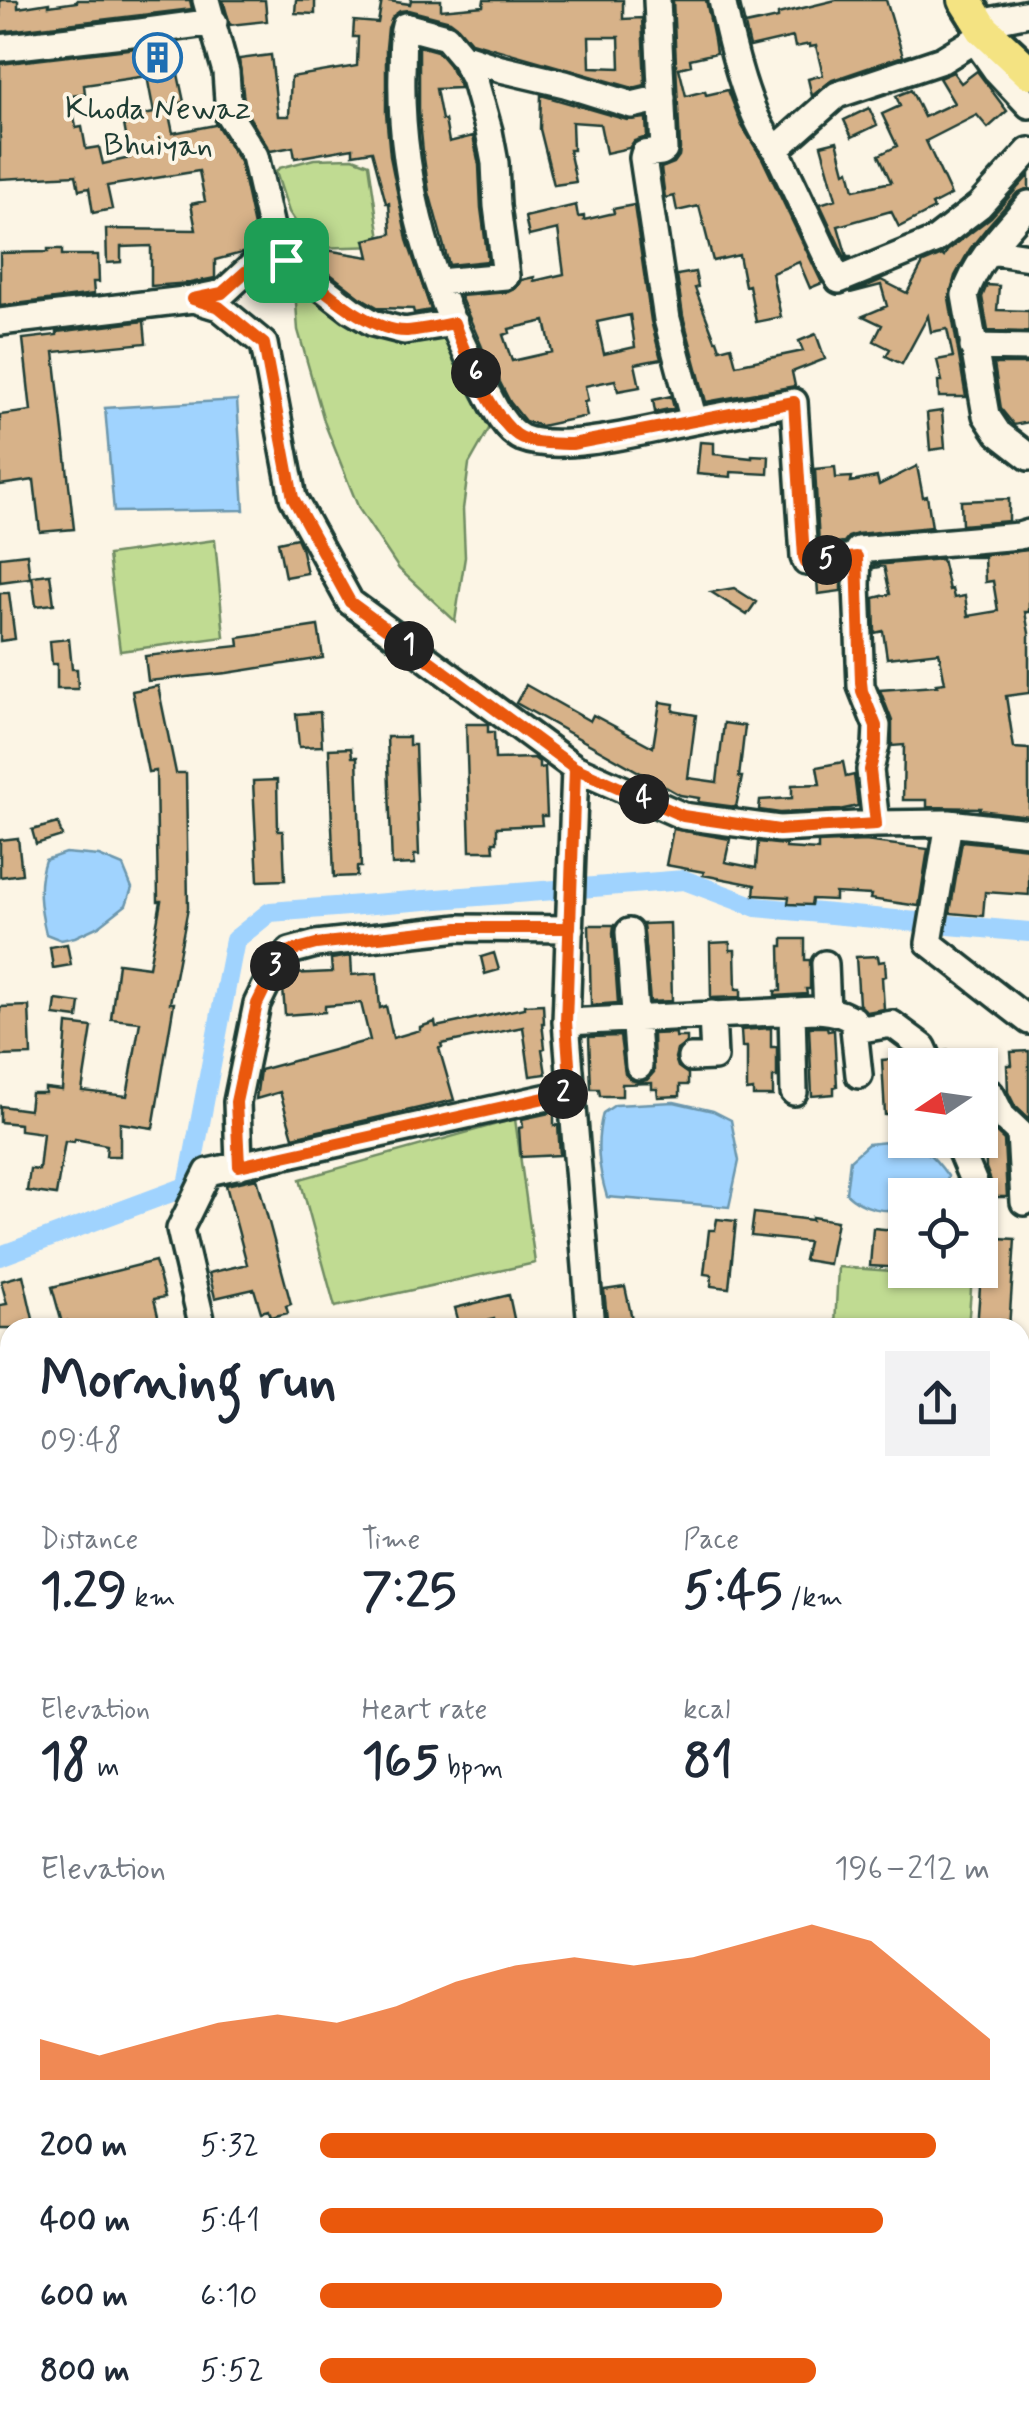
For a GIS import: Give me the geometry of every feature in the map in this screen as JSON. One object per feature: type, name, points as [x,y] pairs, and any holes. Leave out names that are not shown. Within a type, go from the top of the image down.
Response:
[{"type":"main road","points":[[976,23],[1029,72]]},
{"type":"street","points":[[658,0],[663,151],[644,154],[643,158],[667,319],[694,421]]},
{"type":"street","points":[[722,0],[734,56],[755,112],[839,280],[934,241],[978,206],[1029,152]]},
{"type":"street","points":[[0,48],[210,11],[226,72],[229,115],[255,156],[273,236],[286,260],[373,322],[404,331],[454,323]]},
{"type":"street","points":[[776,149],[837,95],[942,60],[976,23],[1029,13]]},
{"type":"street","points":[[976,23],[996,70],[1029,104]]},
{"type":"street","points":[[439,282],[506,276],[489,130],[478,88],[462,56],[446,37],[405,26],[402,98],[418,214],[439,282],[462,348],[498,413],[520,437],[572,444],[794,402],[806,562],[857,557]]},
{"type":"street","points":[[462,56],[632,105],[662,98]]},
{"type":"street","points":[[1029,204],[990,250],[970,279],[965,296],[986,415],[998,433],[1029,457]]},
{"type":"street","points":[[990,250],[1029,257]]},
{"type":"street","points":[[0,322],[222,293],[251,267],[286,260]]},
{"type":"street","points":[[193,299],[219,307],[264,344],[293,498],[350,602],[575,768],[683,816],[779,830],[949,823],[1029,832]]},
{"type":"street","points":[[974,347],[1029,348]]},
{"type":"street","points":[[876,824],[870,770],[876,726],[861,682],[859,548],[1029,533]]},
{"type":"street","points":[[575,768],[566,1022],[590,1318]]},
{"type":"street","points":[[949,823],[930,943],[1029,1020]]},
{"type":"street","points":[[239,1166],[236,1102],[257,1004],[276,965],[290,951],[316,944],[458,928],[570,928]]},
{"type":"street","points":[[629,932],[638,1066]]},
{"type":"street","points":[[825,964],[827,1010]]},
{"type":"street","points":[[566,1022],[827,1010],[853,1019],[862,1029],[892,1024],[923,1048]]},
{"type":"street","points":[[792,1011],[794,1092]]},
{"type":"street","points":[[690,1058],[714,1057],[712,1014]]},
{"type":"street","points":[[853,1019],[858,1075]]},
{"type":"street","points":[[201,1318],[180,1229],[208,1172],[571,1092]]},
{"type":"street","points":[[998,1109],[1020,1133],[1026,1202],[998,1201]]},
{"type":"green space","points":[[353,158],[369,164],[381,246],[313,248],[289,212],[276,172],[314,159]]},
{"type":"green space","points":[[294,276],[325,304],[378,340],[446,334],[490,427],[469,464],[463,509],[465,557],[455,621],[399,569],[359,509],[325,424],[298,330]]},
{"type":"green space","points":[[215,540],[224,637],[120,651],[108,555]]},
{"type":"green space","points":[[515,1119],[535,1263],[335,1307],[300,1179]]},
{"type":"green space","points":[[838,1267],[888,1271],[888,1288],[971,1288],[969,1318],[835,1318]]},
{"type":"water","points":[[237,400],[244,510],[114,512],[105,408]]},
{"type":"water","points":[[65,853],[99,856],[123,866],[132,888],[126,905],[99,926],[61,940],[46,934],[40,888],[45,860]]},
{"type":"water","points":[[674,1102],[713,1111],[731,1120],[739,1161],[729,1207],[607,1197],[599,1155],[603,1113],[615,1105]]},
{"type":"water","points":[[888,1142],[888,1158],[933,1158],[948,1178],[888,1178],[888,1210],[866,1206],[846,1193],[850,1160],[868,1144]]},
{"type":"building","points":[[0,0],[18,0],[18,8],[77,0],[190,0],[192,9],[0,32]]},
{"type":"building","points":[[223,0],[265,0],[267,21],[230,25]]},
{"type":"building","points":[[296,0],[315,0],[315,14],[295,13]]},
{"type":"building","points":[[382,0],[410,4],[411,0],[441,0],[441,10],[483,6],[484,0],[623,0],[623,19],[642,18],[645,85],[633,88],[471,42],[450,21],[408,10],[393,16],[386,48],[390,156],[407,240],[431,310],[414,313],[413,309],[379,308],[312,260],[324,264],[326,250],[369,257],[365,240],[391,234],[389,203],[372,151],[353,154],[353,148],[295,158],[293,147],[270,151],[245,110],[239,59],[271,55],[278,116],[289,116],[291,77],[357,66],[354,21],[378,23]],"holes":[[[589,37],[619,37],[620,68],[590,67]]]},
{"type":"building","points":[[673,0],[706,0],[716,53],[690,59],[691,65],[679,68],[686,96],[728,90],[742,126],[762,158],[822,283],[810,288],[799,262],[772,273],[781,317],[756,322],[739,255],[713,261],[699,206],[677,211],[674,196],[665,198],[661,168],[674,163],[680,149]]},
{"type":"building","points":[[739,0],[745,25],[836,0],[886,0],[903,56],[832,80],[812,96],[808,79],[823,75],[816,46],[795,47],[793,37],[750,47]]},
{"type":"building","points":[[171,44],[184,102],[167,105],[173,133],[215,122],[240,162],[261,248],[215,260],[215,278],[190,283],[151,286],[151,246],[121,247],[121,262],[107,263],[106,229],[196,230],[191,204],[205,201],[199,171],[107,186],[112,209],[93,213],[89,188],[79,190],[76,175],[0,179],[0,64]],"holes":[[[147,76],[154,113],[123,119],[130,158],[103,164],[99,147],[86,149],[82,127],[76,128],[71,96],[85,94],[84,85]]]},
{"type":"building","points":[[419,46],[437,51],[459,84],[460,88],[436,89],[449,142],[473,136],[488,261],[449,265],[429,192],[423,152]]},
{"type":"building","points":[[977,71],[1007,111],[988,128],[977,115],[926,141],[951,195],[932,205],[934,209],[899,227],[891,211],[838,226],[847,257],[852,257],[846,260],[820,204],[836,199],[821,145],[837,141],[854,190],[891,182],[879,155],[897,146],[882,114],[900,106],[896,96],[911,90],[924,117],[954,103],[939,78],[953,72],[961,83]]},
{"type":"building","points":[[541,95],[627,120],[646,118],[647,137],[634,141],[629,148],[606,153],[600,124],[572,122],[573,150],[569,150],[576,182],[554,185],[540,129]]},
{"type":"building","points":[[869,108],[877,125],[852,137],[844,120]]},
{"type":"building","points":[[1029,175],[1029,188],[1017,193],[988,226],[955,276],[949,298],[966,397],[939,397],[938,381],[942,381],[937,360],[953,357],[947,329],[931,332],[928,316],[902,364],[886,356],[890,349],[874,341],[882,325],[863,316],[887,306],[881,285],[850,293],[881,280],[907,293],[923,263],[944,257],[991,217]]},
{"type":"building","points":[[576,205],[578,217],[584,216],[584,220],[634,205],[651,321],[661,359],[635,364],[640,387],[618,391],[615,380],[585,386],[587,416],[541,426],[525,421],[510,402],[460,296],[508,292],[521,280],[564,274],[558,229],[529,236],[525,217]],"holes":[[[630,315],[635,347],[604,354],[597,322]],[[545,321],[552,352],[512,361],[503,335],[510,333],[509,329]]]},
{"type":"building","points":[[62,249],[62,255],[98,255],[99,282],[93,282],[94,294],[0,306],[0,253]]},
{"type":"building","points":[[695,272],[695,288],[715,340],[720,349],[731,346],[736,365],[803,351],[799,341],[816,334],[825,359],[792,372],[795,386],[706,402],[683,316],[677,275]]},
{"type":"building","points":[[987,285],[999,286],[997,310],[1029,311],[1029,332],[988,331],[982,297]]},
{"type":"building","points":[[144,321],[146,343],[54,352],[74,529],[40,532],[34,480],[0,485],[0,415],[31,411],[23,339]]},
{"type":"building","points":[[994,364],[1029,364],[1029,422],[1014,425],[1001,409]]},
{"type":"building","points":[[671,396],[674,408],[655,412],[653,400]]},
{"type":"building","points":[[942,411],[945,448],[930,450],[927,413]]},
{"type":"building","points":[[700,442],[714,443],[714,454],[769,456],[768,474],[697,474]]},
{"type":"building","points":[[917,466],[932,527],[857,534],[844,542],[819,545],[815,469],[835,467],[836,478],[852,477],[851,482],[877,477],[879,485]]},
{"type":"building","points":[[1009,499],[1009,521],[962,525],[961,501]]},
{"type":"building","points":[[297,538],[307,573],[285,577],[278,542]]},
{"type":"building","points":[[1029,550],[1029,612],[1025,612],[1029,693],[1006,696],[1014,748],[1029,749],[1029,816],[980,808],[927,807],[927,800],[903,800],[904,745],[892,746],[892,721],[880,690],[945,683],[939,652],[887,658],[883,631],[875,633],[874,598],[890,594],[884,566],[874,565],[942,559],[949,590],[952,589],[954,598],[965,596],[968,616],[998,611],[993,581],[985,582],[984,557],[963,557]]},
{"type":"building","points":[[27,554],[30,578],[0,582],[0,557]]},
{"type":"building","points":[[50,574],[54,604],[36,606],[32,576]]},
{"type":"building","points":[[841,575],[841,591],[818,594],[817,578]]},
{"type":"building","points":[[734,588],[756,602],[747,615],[711,592]]},
{"type":"building","points":[[0,593],[9,593],[15,639],[0,641]]},
{"type":"building","points":[[318,626],[323,658],[148,681],[145,656],[239,646],[238,638]]},
{"type":"building","points":[[69,639],[78,689],[57,689],[57,664],[52,664],[50,641]]},
{"type":"building","points":[[526,685],[590,721],[593,715],[653,747],[660,702],[674,704],[673,711],[696,715],[688,778],[717,782],[724,723],[745,726],[736,807],[698,802],[699,798],[680,795],[516,703]]},
{"type":"building","points":[[158,686],[176,773],[186,773],[188,908],[153,1128],[120,1123],[120,1156],[106,1156],[107,1145],[65,1141],[56,1195],[27,1191],[30,1169],[39,1170],[43,1133],[20,1130],[20,1124],[0,1122],[0,1106],[29,1110],[31,1093],[45,1093],[45,1088],[62,1090],[67,1024],[92,1027],[82,1091],[127,1096],[140,1022],[111,1019],[118,963],[149,967],[161,901],[156,771],[148,772],[132,691]]},
{"type":"building","points":[[320,712],[322,746],[299,747],[296,714]]},
{"type":"building","points":[[466,724],[488,724],[488,732],[494,732],[495,759],[534,758],[539,768],[545,767],[547,816],[541,816],[542,825],[497,827],[494,851],[470,851]]},
{"type":"building","points":[[387,737],[409,737],[409,745],[415,745],[419,855],[414,855],[415,864],[392,865]]},
{"type":"building","points":[[351,748],[352,757],[357,757],[361,867],[357,867],[357,876],[334,877],[329,749]]},
{"type":"building","points":[[843,762],[846,777],[854,775],[858,806],[780,813],[759,810],[760,800],[792,798],[792,785],[820,784],[817,767]]},
{"type":"building","points":[[277,780],[278,831],[283,831],[285,880],[258,881],[253,781]]},
{"type":"building","points":[[58,823],[62,836],[36,844],[32,830]]},
{"type":"building","points":[[673,829],[730,839],[725,862],[756,868],[758,842],[818,850],[818,843],[865,841],[928,849],[919,906],[870,899],[871,895],[835,893],[835,900],[812,899],[811,905],[788,904],[789,897],[754,895],[755,885],[666,865]]},
{"type":"building","points":[[18,838],[22,874],[0,877],[0,840]]},
{"type":"building","points":[[962,841],[1029,848],[1029,895],[985,892],[983,916],[950,913]]},
{"type":"building","points":[[670,923],[672,1001],[650,1002],[643,924]]},
{"type":"building","points":[[589,925],[614,925],[618,1003],[591,1005]]},
{"type":"building","points":[[783,939],[805,939],[805,960],[810,960],[807,994],[775,996],[775,991],[781,991]]},
{"type":"building","points":[[730,942],[730,950],[735,950],[736,989],[741,989],[741,997],[711,998],[710,943]]},
{"type":"building","points":[[67,944],[71,965],[53,968],[50,947]]},
{"type":"building","points":[[494,953],[499,970],[485,974],[481,957]]},
{"type":"building","points":[[351,956],[352,975],[377,973],[380,1008],[386,1006],[393,1038],[435,1022],[436,1027],[524,1005],[543,1004],[546,1074],[530,1076],[523,1027],[441,1044],[454,1100],[293,1137],[280,1092],[256,1099],[260,1070],[370,1040],[361,1003],[325,1006],[325,1012],[285,1015],[283,988],[290,974],[332,972],[331,959]]},
{"type":"building","points":[[878,956],[879,962],[885,961],[884,1009],[867,1012],[859,1004],[856,957]]},
{"type":"building","points":[[56,1000],[80,1003],[78,1018],[54,1015]]},
{"type":"building","points":[[29,1006],[31,1055],[0,1056],[0,1007]]},
{"type":"building","points":[[809,1027],[834,1030],[834,1094],[812,1096]]},
{"type":"building","points":[[771,1028],[771,1047],[777,1047],[773,1096],[753,1096],[753,1090],[747,1091],[747,1047],[742,1047],[741,1030]]},
{"type":"building","points":[[676,1033],[676,1037],[687,1037],[675,1058],[678,1067],[688,1074],[688,1085],[680,1085],[680,1096],[658,1097],[652,1083],[622,1084],[622,1096],[600,1096],[599,1089],[591,1089],[589,1037],[620,1036],[625,1074],[639,1082],[654,1072],[653,1034]]},
{"type":"building","points":[[1029,1051],[1029,1119],[1015,1106],[1008,1092],[1007,1065],[1012,1065],[1011,1052]]},
{"type":"building","points":[[888,1059],[888,1115],[885,1115],[882,1060]]},
{"type":"building","points":[[554,1112],[560,1155],[521,1157],[522,1119]]},
{"type":"building","points":[[998,1134],[1004,1140],[1007,1197],[998,1197],[998,1178],[990,1178],[986,1158],[998,1158]]},
{"type":"building","points":[[257,1178],[291,1304],[286,1306],[288,1313],[270,1317],[268,1310],[261,1312],[254,1289],[215,1298],[209,1273],[247,1264],[226,1185]]},
{"type":"building","points":[[754,1213],[837,1221],[829,1264],[804,1260],[808,1242],[751,1236]]},
{"type":"building","points":[[717,1219],[736,1221],[729,1288],[711,1286],[712,1275],[704,1274],[709,1230],[715,1230]]},
{"type":"building","points":[[873,1228],[888,1229],[888,1267],[870,1266]]},
{"type":"building","points":[[998,1238],[1015,1239],[1010,1318],[978,1318],[980,1288],[998,1288]]},
{"type":"building","points":[[155,1261],[165,1297],[154,1299],[159,1318],[61,1318],[52,1287]]},
{"type":"building","points":[[23,1275],[33,1318],[0,1318],[0,1305],[7,1304],[1,1281]]},
{"type":"building","points":[[625,1287],[632,1318],[607,1318],[604,1290]]},
{"type":"building","points":[[509,1295],[514,1318],[458,1318],[455,1308]]},
{"type":"waterway","points":[[0,1256],[188,1186],[235,940],[270,912],[684,880],[756,907],[917,922]]},
{"type":"waterway","points":[[949,925],[1029,932]]},
{"type":"place","name":"Khoda Newaz Bhuiyan","points":[[158,57]]},
{"type":"route","points":[[286,260],[251,267],[222,293],[193,299],[219,307],[264,344],[293,498],[350,602],[575,768],[566,1022],[571,1092],[239,1166],[236,1102],[257,1004],[276,965],[290,951],[316,944],[458,928],[570,928],[575,768],[683,816],[779,830],[876,824],[870,777],[876,726],[862,691],[857,557],[806,562],[794,402],[572,444],[520,437],[498,413],[462,348],[454,323],[404,331],[373,322],[286,260]]}]
